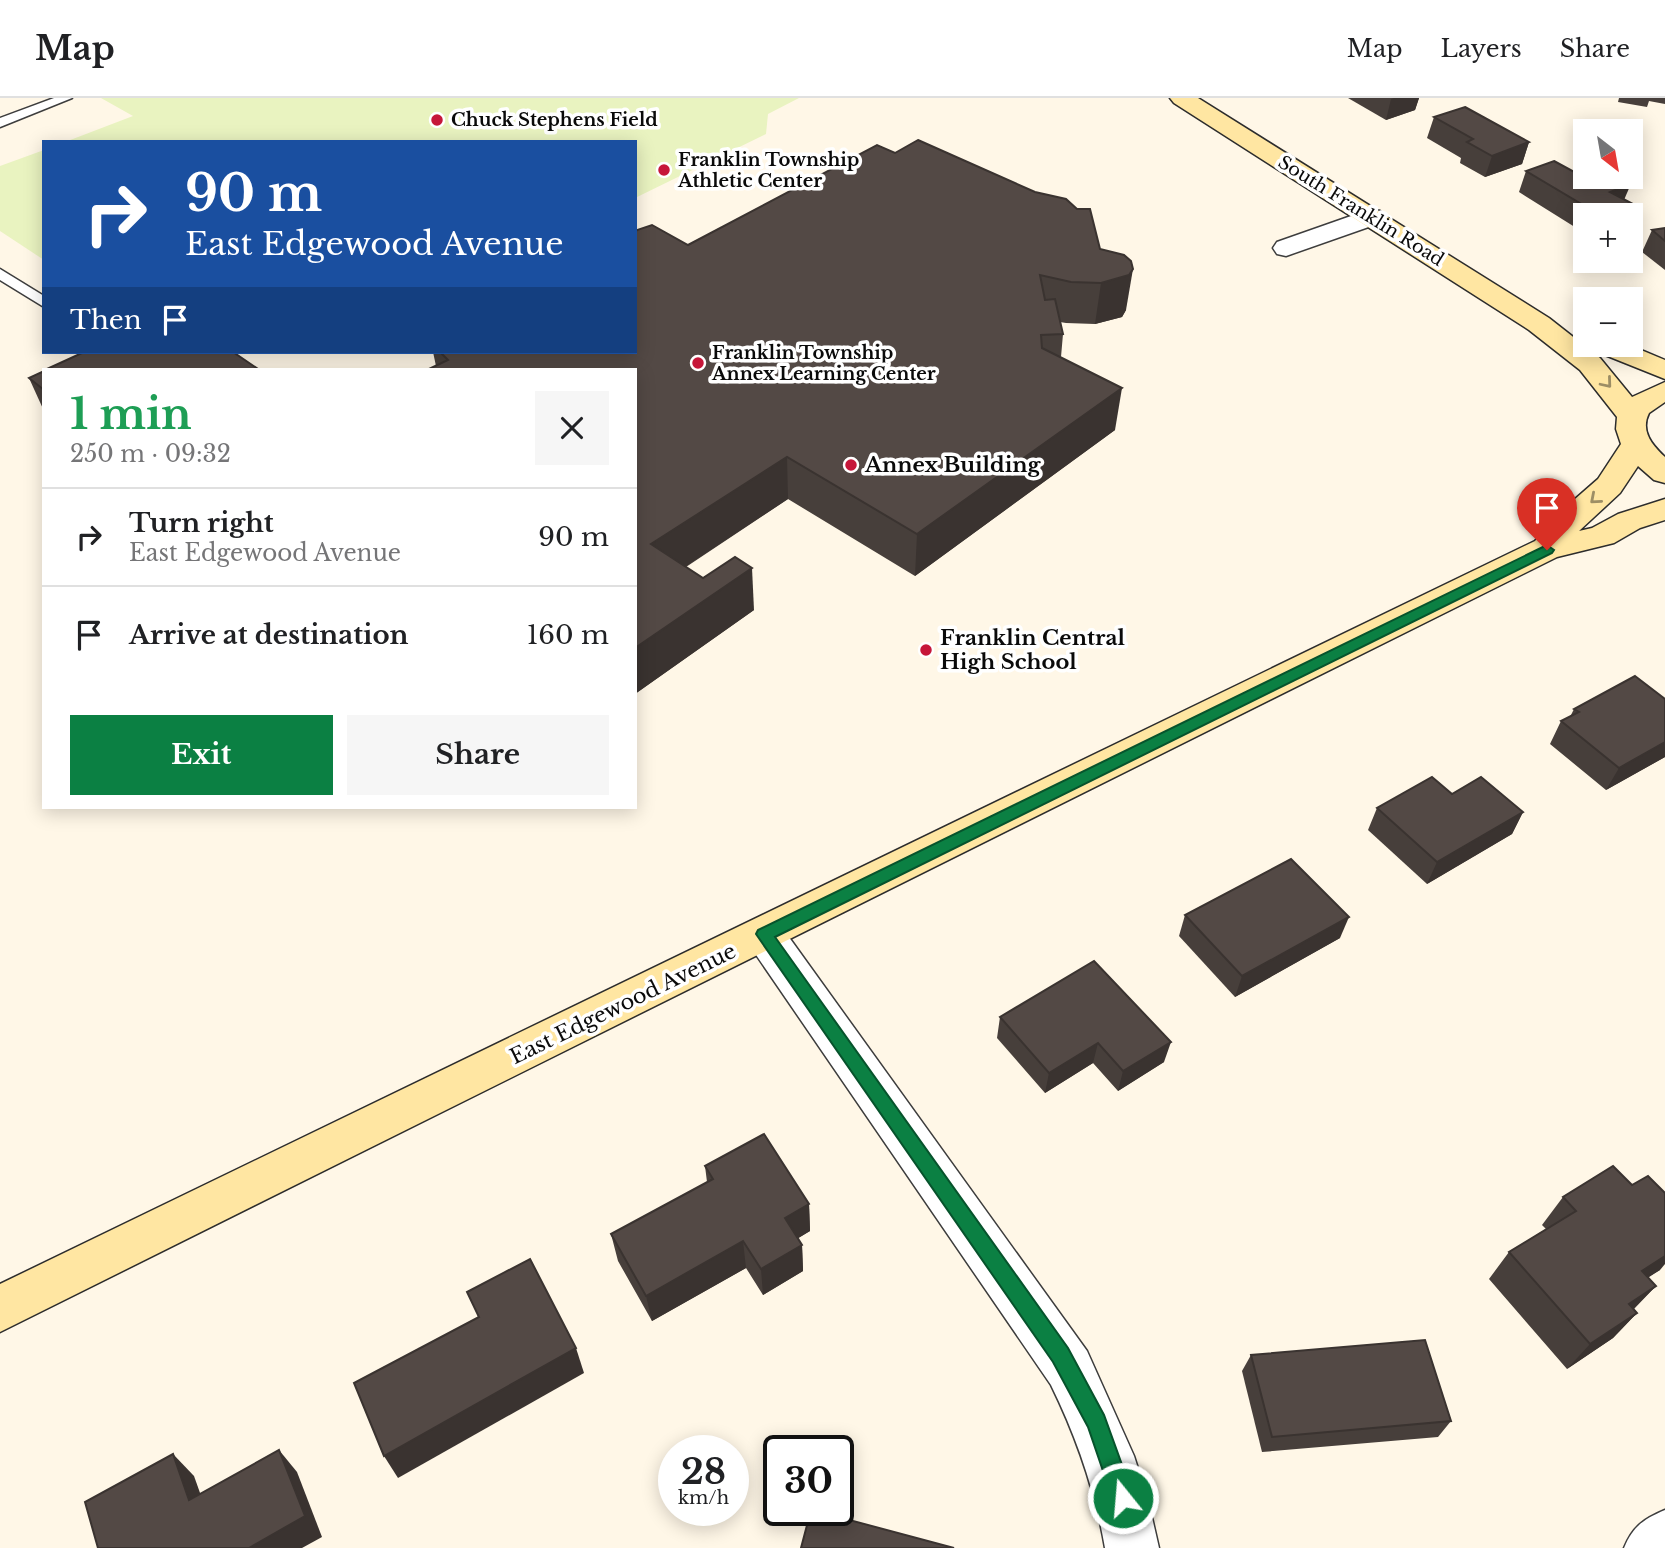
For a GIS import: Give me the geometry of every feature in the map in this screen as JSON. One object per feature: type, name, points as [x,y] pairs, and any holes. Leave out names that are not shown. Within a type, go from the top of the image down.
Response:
[{"type":"main road","name":"South Franklin Road","points":[[1182,98],[1539,324],[1590,365],[1634,430],[1643,455],[1665,473]]},
{"type":"main road","name":"South Franklin Road","points":[[1539,324],[1573,333]]},
{"type":"main road","points":[[1634,357],[1665,370]]},
{"type":"main road","points":[[1547,550],[1570,520],[1609,486],[1644,401],[1665,391]]},
{"type":"main road","points":[[1547,550],[1602,536],[1629,522],[1665,509]]},
{"type":"main road","name":"East Edgewood Avenue","points":[[0,1309],[1547,550]]},
{"type":"street","points":[[1286,248],[1371,217]]},
{"type":"street","points":[[764,934],[1069,1368],[1097,1423],[1119,1482],[1132,1548]]},
{"type":"street","points":[[1651,1548],[1665,1536]]},
{"type":"lane","points":[[0,123],[66,98]]},
{"type":"lane","points":[[0,273],[42,302]]},
{"type":"green space","name":"Franklin Township Athletic Center","points":[[101,98],[799,98],[768,114],[766,134],[637,197],[637,140],[70,140],[133,116]]},
{"type":"green space","points":[[42,151],[42,259],[0,231],[0,166]]},
{"type":"building","points":[[1465,107],[1529,142],[1492,156],[1467,142],[1473,139],[1434,117]]},
{"type":"building","name":"Annex Building","points":[[918,140],[1035,192],[1066,199],[1077,209],[1090,209],[1100,249],[1124,255],[1131,261],[1133,269],[1129,275],[1101,283],[1071,282],[1040,275],[1045,300],[1055,299],[1063,334],[1041,335],[1042,348],[1122,388],[917,534],[787,457],[651,544],[703,578],[735,557],[752,568],[637,647],[637,368],[431,368],[448,360],[442,354],[637,354],[637,230],[652,225],[688,245],[877,145],[895,153]]},
{"type":"building","points":[[1554,161],[1573,171],[1573,189],[1618,189],[1610,192],[1631,203],[1580,203],[1526,171]]},
{"type":"building","points":[[1665,228],[1665,241],[1652,230]]},
{"type":"building","points":[[80,354],[236,354],[257,368],[49,368]]},
{"type":"building","points":[[42,372],[42,388],[29,378]]},
{"type":"building","points":[[1635,676],[1665,699],[1665,742],[1619,768],[1561,721],[1579,712],[1574,709]]},
{"type":"building","points":[[1432,777],[1452,794],[1481,777],[1523,812],[1437,862],[1377,808]]},
{"type":"building","points":[[1291,859],[1349,917],[1242,976],[1185,915]]},
{"type":"building","points":[[1094,961],[1171,1042],[1123,1071],[1098,1043],[1049,1073],[1000,1017]]},
{"type":"building","points":[[764,1134],[809,1204],[785,1218],[802,1245],[761,1269],[743,1241],[646,1296],[611,1234],[713,1179],[705,1166]]},
{"type":"building","points":[[1613,1166],[1632,1185],[1648,1176],[1665,1193],[1665,1256],[1642,1271],[1656,1286],[1629,1304],[1637,1313],[1590,1344],[1509,1252],[1576,1211],[1563,1197]]},
{"type":"building","points":[[530,1259],[576,1348],[384,1456],[354,1383],[479,1317],[467,1292]]},
{"type":"building","points":[[1425,1340],[1451,1421],[1272,1437],[1251,1355]]},
{"type":"building","points":[[279,1450],[305,1516],[249,1548],[98,1548],[85,1502],[173,1454],[189,1500]]},
{"type":"building","points":[[854,1521],[954,1548],[801,1548],[807,1526],[854,1526]]},
{"type":"place","name":"Chuck Stephens Field","points":[[437,120]]},
{"type":"place","name":"Franklin Township Athletic Center","points":[[664,170]]},
{"type":"place","name":"Franklin Township Annex Learning Center","points":[[698,363]]},
{"type":"place","name":"Annex Building","points":[[851,465]]},
{"type":"place","name":"Franklin Central High School","points":[[926,650]]},
{"type":"route","points":[[1123,1498],[1097,1423],[1061,1355],[764,934],[1547,550]]}]
